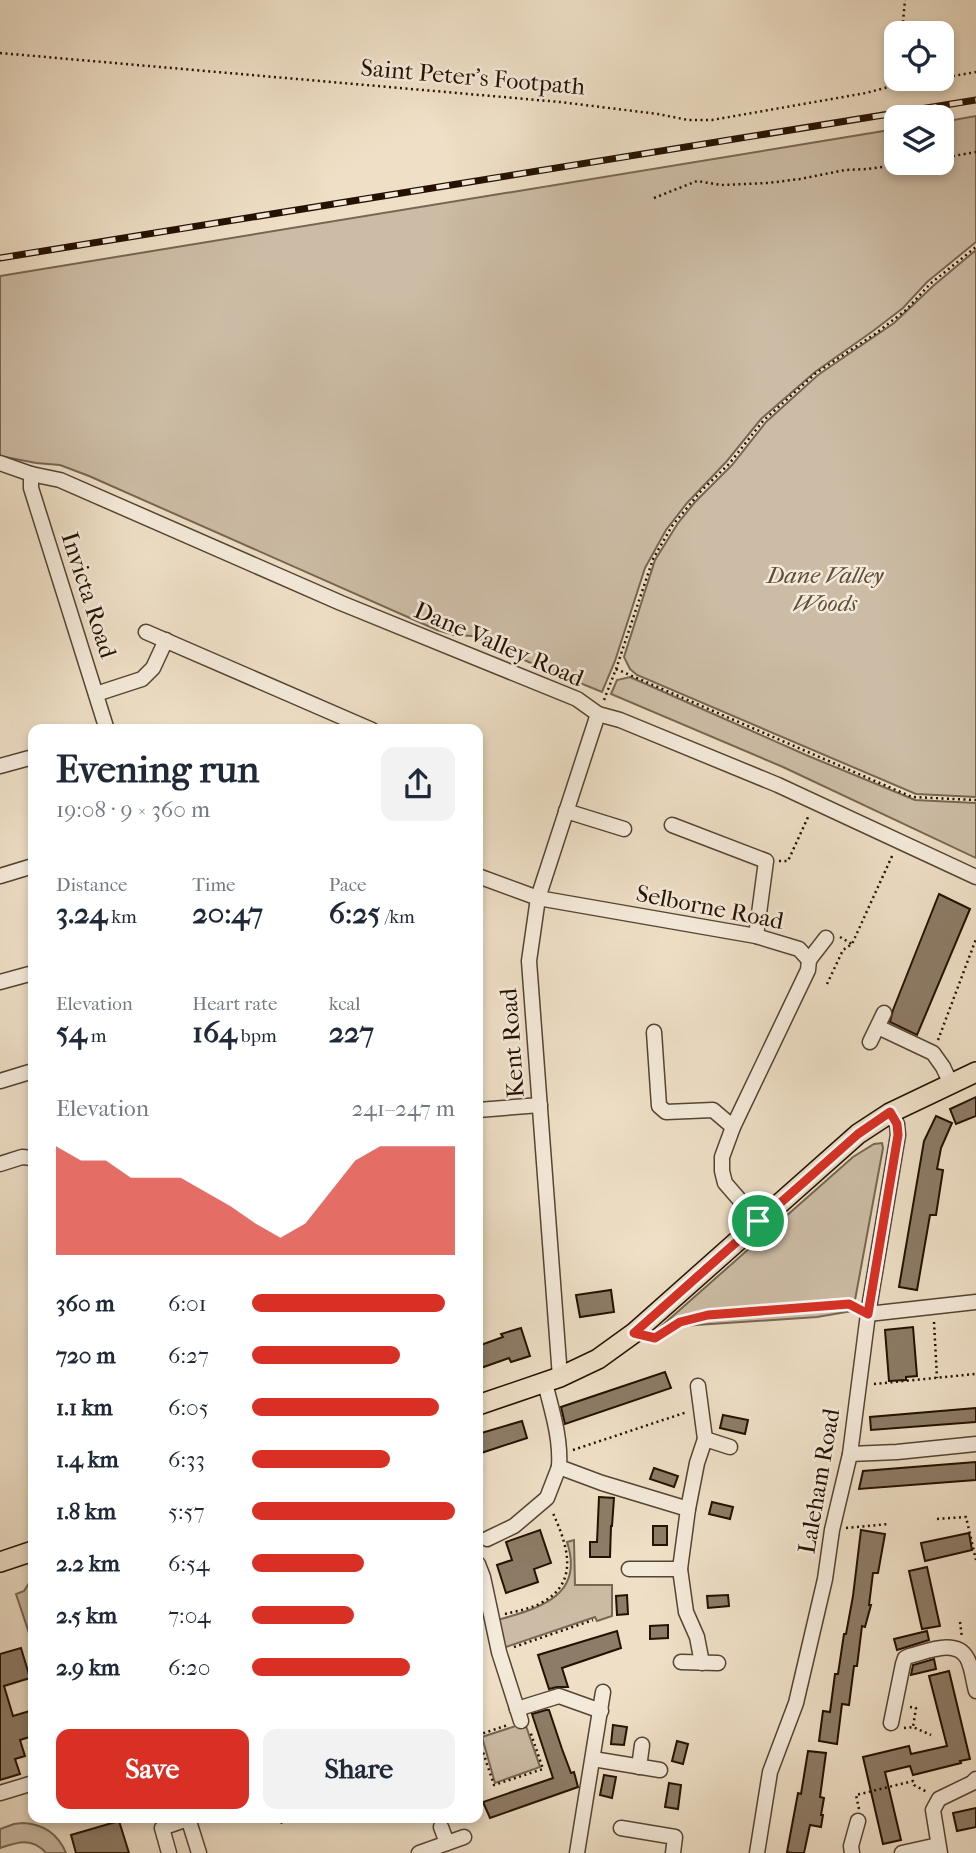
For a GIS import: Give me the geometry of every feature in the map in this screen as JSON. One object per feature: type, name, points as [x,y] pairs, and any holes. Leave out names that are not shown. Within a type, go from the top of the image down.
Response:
[{"type":"main road","points":[[483,1403],[553,1380],[598,1359],[634,1333],[858,1134],[890,1112],[976,1072]]},
{"type":"main road","points":[[0,1562],[28,1553]]},
{"type":"street","name":"Dane Valley Road","points":[[0,463],[31,474],[60,480],[341,603],[577,699],[598,714],[632,725],[778,785],[976,877]]},
{"type":"street","name":"Invicta Road","points":[[31,474],[31,488],[105,724]]},
{"type":"street","points":[[146,632],[358,724]]},
{"type":"street","points":[[96,694],[142,679],[153,668],[166,640]]},
{"type":"street","name":"Kent Road","points":[[560,1461],[529,961],[538,898],[598,714]]},
{"type":"street","points":[[0,766],[28,758]]},
{"type":"street","points":[[566,811],[624,829]]},
{"type":"street","points":[[672,825],[766,861],[756,936]]},
{"type":"street","points":[[0,876],[28,868]]},
{"type":"street","name":"Selborne Road","points":[[483,878],[538,898],[756,936],[799,949],[809,960]]},
{"type":"street","points":[[758,1221],[725,1183],[722,1157],[733,1126],[808,970],[809,960],[826,938]]},
{"type":"street","points":[[0,982],[28,974]]},
{"type":"street","points":[[870,1042],[884,1013]]},
{"type":"street","points":[[878,1027],[933,1053],[951,1084]]},
{"type":"street","points":[[654,1032],[659,1106],[666,1112],[713,1110],[733,1126]]},
{"type":"street","points":[[0,1081],[28,1073]]},
{"type":"street","points":[[483,1110],[540,1105]]},
{"type":"street","name":"Laleham Road","points":[[757,1853],[770,1772],[796,1703],[850,1454],[868,1314],[898,1135],[897,1124],[890,1112]]},
{"type":"street","points":[[0,1164],[28,1158]]},
{"type":"street","points":[[868,1314],[976,1302]]},
{"type":"street","points":[[698,1386],[705,1439],[697,1463],[688,1509],[680,1569],[686,1612],[697,1637],[702,1663]]},
{"type":"street","points":[[705,1439],[730,1447]]},
{"type":"street","points":[[850,1454],[976,1444]]},
{"type":"street","points":[[487,1539],[514,1526],[547,1498],[560,1461],[601,1483],[688,1509]]},
{"type":"street","points":[[629,1569],[680,1569]]},
{"type":"street","points":[[483,1577],[499,1651],[521,1717],[559,1696],[601,1711]]},
{"type":"street","points":[[891,1723],[905,1658],[909,1656],[946,1647],[956,1648],[968,1660],[974,1672],[976,1691]]},
{"type":"street","points":[[681,1662],[718,1663]]},
{"type":"street","points":[[578,1853],[603,1692]]},
{"type":"street","points":[[639,1767],[642,1745]]},
{"type":"street","points":[[593,1759],[660,1770]]},
{"type":"street","points":[[902,1853],[939,1849],[933,1810],[939,1799],[976,1780]]},
{"type":"street","points":[[0,1793],[28,1785]]},
{"type":"street","points":[[852,1853],[851,1846],[858,1821]]},
{"type":"street","points":[[169,1853],[162,1828],[176,1823]]},
{"type":"street","points":[[189,1823],[199,1853]]},
{"type":"street","points":[[441,1827],[447,1843]]},
{"type":"street","points":[[621,1827],[675,1837],[673,1853]]},
{"type":"street","points":[[419,1853],[464,1837]]},
{"type":"path","points":[[903,21],[905,0]]},
{"type":"path","name":"Saint Peter's Footpath","points":[[0,53],[560,102],[688,120],[737,116],[884,88]]},
{"type":"path","name":"Saint Peter's Footpath","points":[[954,76],[976,72]]},
{"type":"path","points":[[954,156],[976,152]]},
{"type":"path","points":[[654,198],[697,181],[721,185],[768,183],[845,170],[884,167]]},
{"type":"path","points":[[598,714],[653,559],[672,526],[729,464],[763,421],[816,373],[906,310],[930,284],[976,247]]},
{"type":"path","points":[[616,669],[912,797],[976,800]]},
{"type":"path","points":[[766,861],[788,861],[814,803]]},
{"type":"path","points":[[827,984],[843,950],[852,943],[899,842]]},
{"type":"path","points":[[933,1053],[976,939]]},
{"type":"path","points":[[634,1333],[655,1338],[680,1322],[708,1315],[766,1310],[849,1304],[868,1314]]},
{"type":"path","points":[[933,1307],[937,1378]]},
{"type":"path","points":[[859,1384],[975,1374]]},
{"type":"path","points":[[560,1461],[702,1407]]},
{"type":"path","points":[[492,1618],[541,1603],[555,1593],[564,1579],[567,1552],[547,1498]]},
{"type":"path","points":[[937,1519],[967,1517],[976,1560]]},
{"type":"path","points":[[832,1530],[888,1524]]},
{"type":"path","points":[[499,1651],[593,1620]]},
{"type":"path","points":[[895,1704],[916,1708],[913,1727]]},
{"type":"path","points":[[483,1734],[521,1717],[543,1769],[494,1786],[483,1752]]},
{"type":"path","points":[[891,1723],[897,1728],[913,1727],[931,1735]]},
{"type":"path","points":[[858,1821],[859,1806],[856,1795],[913,1781],[914,1785],[939,1799]]},
{"type":"green space","points":[[976,116],[976,242],[927,282],[903,308],[815,372],[761,419],[727,461],[687,503],[666,530],[645,568],[615,661],[602,692],[473,636],[454,635],[437,630],[89,476],[60,465],[0,456],[0,276],[884,131],[884,175],[954,175],[954,120]]},
{"type":"green space","name":"Dane Valley Woods","points":[[976,250],[976,797],[916,794],[637,675],[630,669],[624,657],[655,560],[695,502],[732,465],[766,422],[818,375],[894,323]]},
{"type":"green space","points":[[630,677],[915,800],[976,803],[976,858],[783,767],[611,694],[617,680]]},
{"type":"green space","points":[[882,1143],[853,1311],[817,1317],[681,1326],[649,1337],[853,1157],[874,1144]]},
{"type":"green space","points":[[574,1540],[575,1585],[612,1585],[612,1616],[597,1621],[595,1617],[503,1648],[498,1620],[542,1605],[564,1588],[571,1561],[567,1542]]},
{"type":"green space","points":[[28,1585],[28,1630],[16,1594],[24,1591]]},
{"type":"green space","points":[[525,1723],[540,1767],[495,1783],[483,1737]]},
{"type":"green space","points":[[23,1823],[37,1825],[49,1831],[59,1840],[66,1853],[46,1853],[35,1845],[24,1842],[0,1848],[0,1829]]},
{"type":"building","points":[[939,894],[970,909],[917,1035],[890,1022]]},
{"type":"building","points":[[976,1097],[976,1116],[956,1124],[950,1109]]},
{"type":"building","points":[[936,1116],[952,1123],[941,1148],[937,1169],[943,1170],[936,1215],[930,1215],[917,1290],[899,1287],[924,1141]]},
{"type":"building","points":[[611,1290],[614,1312],[580,1317],[576,1295]]},
{"type":"building","points":[[913,1327],[917,1376],[889,1381],[885,1330]]},
{"type":"building","points":[[521,1328],[530,1356],[511,1362],[509,1358],[483,1367],[483,1344],[503,1337],[501,1334]]},
{"type":"building","points":[[665,1372],[671,1388],[565,1424],[561,1407]]},
{"type":"building","points":[[976,1408],[976,1422],[871,1430],[870,1417]]},
{"type":"building","points":[[723,1415],[748,1420],[745,1434],[720,1428]]},
{"type":"building","points":[[522,1421],[527,1438],[483,1452],[483,1433]]},
{"type":"building","points":[[976,1462],[976,1480],[859,1489],[863,1471]]},
{"type":"building","points":[[654,1468],[678,1476],[674,1487],[650,1479]]},
{"type":"building","points":[[599,1497],[614,1498],[610,1557],[590,1557],[590,1542],[597,1542]]},
{"type":"building","points":[[712,1502],[733,1507],[730,1519],[709,1514]]},
{"type":"building","points":[[653,1526],[667,1526],[667,1545],[653,1545]]},
{"type":"building","points":[[540,1530],[551,1563],[534,1569],[538,1582],[506,1593],[497,1565],[512,1560],[506,1542]]},
{"type":"building","points":[[861,1530],[885,1534],[878,1573],[873,1573],[871,1605],[865,1627],[862,1626],[849,1705],[842,1704],[837,1744],[819,1741],[823,1711],[830,1712],[835,1674],[838,1674],[846,1634]]},
{"type":"building","points":[[969,1533],[972,1550],[925,1561],[921,1543]]},
{"type":"building","points":[[927,1567],[940,1626],[922,1629],[909,1571]]},
{"type":"building","points":[[627,1595],[628,1614],[617,1615],[616,1596]]},
{"type":"building","points":[[728,1595],[729,1606],[708,1608],[707,1596]]},
{"type":"building","points":[[668,1625],[668,1638],[650,1639],[650,1626]]},
{"type":"building","points":[[617,1631],[621,1648],[562,1668],[568,1687],[549,1689],[538,1655]]},
{"type":"building","points":[[927,1631],[929,1640],[897,1650],[894,1639]]},
{"type":"building","points":[[21,1648],[28,1679],[4,1686],[13,1716],[28,1712],[28,1738],[20,1740],[25,1756],[15,1759],[20,1774],[0,1780],[0,1654]]},
{"type":"building","points":[[934,1659],[936,1669],[911,1675],[913,1665]]},
{"type":"building","points":[[949,1671],[970,1759],[913,1775],[910,1766],[885,1772],[901,1840],[883,1844],[863,1757],[909,1746],[911,1754],[947,1746],[929,1676]]},
{"type":"building","points":[[549,1710],[578,1787],[490,1818],[483,1802],[553,1778],[532,1714]]},
{"type":"building","points":[[613,1725],[627,1727],[624,1745],[611,1744]]},
{"type":"building","points":[[677,1741],[688,1744],[683,1764],[672,1761]]},
{"type":"building","points":[[808,1751],[826,1753],[820,1797],[824,1798],[821,1827],[810,1825],[804,1853],[787,1852],[798,1793],[801,1794]]},
{"type":"building","points":[[604,1775],[616,1777],[612,1798],[600,1795]]},
{"type":"building","points":[[669,1783],[681,1785],[678,1809],[665,1807]]},
{"type":"building","points":[[976,1808],[976,1827],[957,1831],[953,1813]]},
{"type":"building","points":[[120,1823],[129,1853],[76,1853],[71,1835]]},
{"type":"railway","points":[[0,258],[976,100]]},
{"type":"route","points":[[890,1112],[897,1124],[898,1135],[868,1314],[849,1304],[766,1310],[708,1315],[680,1322],[655,1338],[634,1333],[758,1221],[858,1134],[890,1112]]}]
